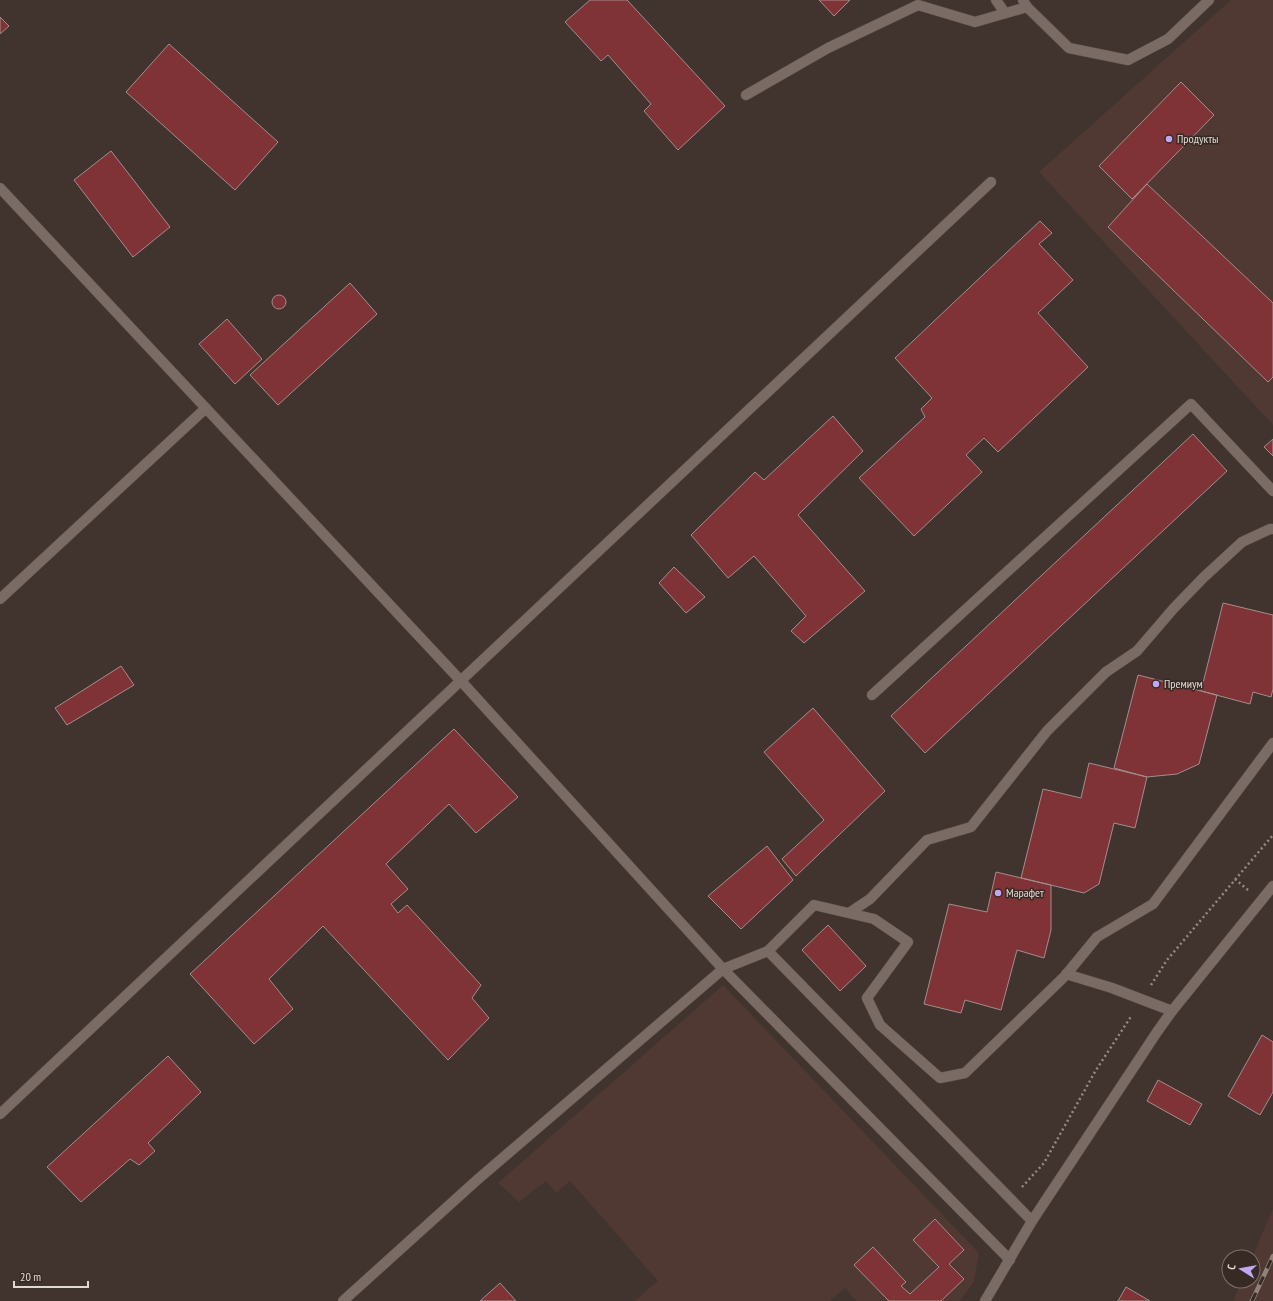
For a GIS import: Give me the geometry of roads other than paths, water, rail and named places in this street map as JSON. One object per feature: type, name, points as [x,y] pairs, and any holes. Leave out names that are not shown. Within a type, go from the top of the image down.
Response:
[{"type":"street","points":[[996,0],[1005,13]]},
{"type":"street","points":[[746,94],[828,48],[918,5],[975,22],[1005,13],[1025,4],[1069,48],[1128,60],[1168,39],[1209,0]]},
{"type":"street","points":[[0,1114],[991,182]]},
{"type":"street","points":[[0,188],[461,681],[723,969],[1010,1260]]},
{"type":"street","points":[[872,695],[1191,404],[1273,491]]},
{"type":"street","points":[[0,599],[206,408]]},
{"type":"street","points":[[849,913],[870,899],[927,840],[971,828],[1047,731],[1106,672],[1137,651],[1174,608],[1203,578],[1242,542],[1273,529]]},
{"type":"street","points":[[343,1301],[476,1180],[723,969],[768,951],[814,905],[874,919],[908,942],[867,998],[880,1025],[940,1078],[965,1073],[1066,974],[1097,937],[1153,904],[1273,743]]},
{"type":"street","points":[[985,1301],[1032,1221],[1157,1032],[1172,1011],[1273,886]]},
{"type":"street","points":[[768,951],[1032,1221]]},
{"type":"street","points":[[1066,974],[1112,988],[1172,1011]]},
{"type":"railway","points":[[1252,1301],[1273,1256]]},
{"type":"place","name":"Продукты","points":[[1169,139]]},
{"type":"place","name":"Премиум","points":[[1156,684]]},
{"type":"place","name":"Марафет","points":[[998,893]]}]
